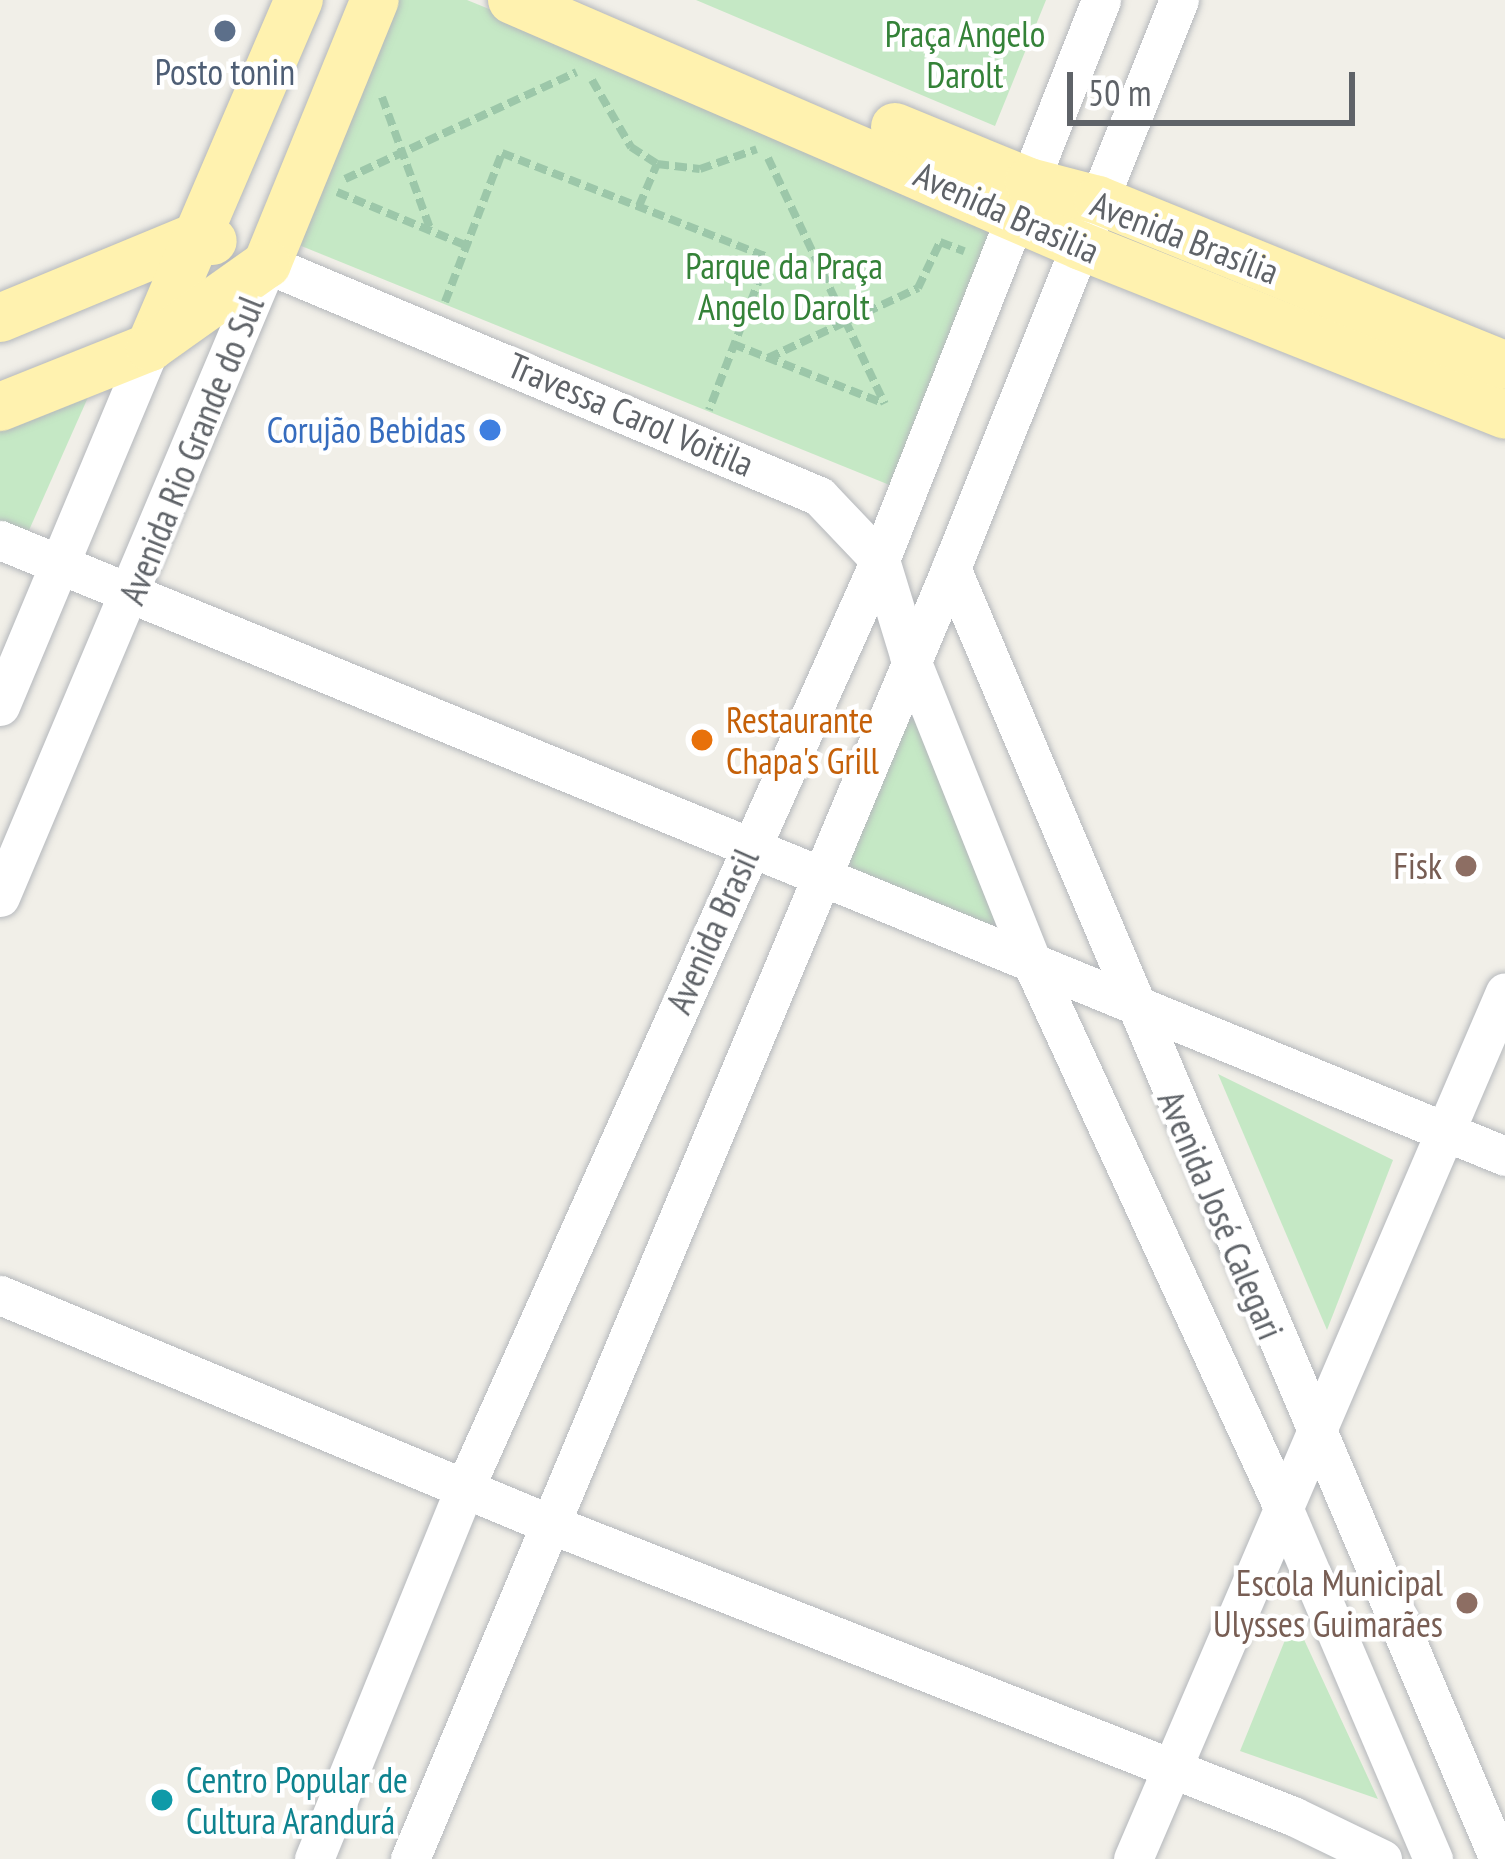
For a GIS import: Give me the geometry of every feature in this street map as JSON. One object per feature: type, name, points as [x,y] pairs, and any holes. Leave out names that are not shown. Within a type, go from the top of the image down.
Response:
[{"type":"main road","name":"Avenida Rio Grande do Sul","points":[[150,347],[299,0]]},
{"type":"main road","name":"Avenida Rio Grande do Sul","points":[[267,264],[374,0]]},
{"type":"main road","name":"Avenida Brasilia","points":[[512,0],[690,58],[769,129],[1024,199],[1081,246],[1505,415]]},
{"type":"main road","name":"Avenida Brasília","points":[[599,0],[690,58],[1024,199],[1099,200],[1505,365]]},
{"type":"main road","points":[[0,318],[200,235],[267,264]]},
{"type":"main road","points":[[0,407],[150,347],[267,264]]},
{"type":"street","name":"Avenida Brasil","points":[[314,1859],[466,1486],[880,560],[1101,0]]},
{"type":"street","points":[[410,1859],[545,1522],[909,655],[951,568],[1179,0]]},
{"type":"street","name":"Travessa Carol Voitila","points":[[267,264],[698,440],[819,496],[880,560],[909,655]]},
{"type":"street","name":"Avenida Rio Grande do Sul","points":[[0,897],[133,595],[267,264]]},
{"type":"street","name":"Avenida Rio Grande do Sul","points":[[0,706],[150,347]]},
{"type":"street","points":[[0,540],[1505,1156]]},
{"type":"street","name":"Avenida José Calegari","points":[[951,568],[1132,1006],[1499,1859]]},
{"type":"street","name":"Avenida José Calegari","points":[[909,655],[1033,965],[1282,1504],[1433,1859]]},
{"type":"street","points":[[1133,1859],[1282,1504],[1317,1440],[1505,992]]},
{"type":"street","points":[[0,1295],[545,1522],[1169,1769],[1382,1859]]},
{"type":"path","points":[[348,65],[374,77],[431,231]]},
{"type":"path","points":[[465,245],[327,188],[586,68],[631,147],[657,164],[700,169],[769,129],[844,323],[885,404]]},
{"type":"path","points":[[434,332],[502,152],[768,257],[698,440]]},
{"type":"path","points":[[639,206],[657,164]]},
{"type":"path","points":[[768,358],[917,288],[940,242],[1000,264]]},
{"type":"path","points":[[733,344],[935,423]]},
{"type":"green space","name":"Parque da Praça Angelo Darolt","points":[[393,0],[467,0],[1001,218],[892,486],[294,243]]},
{"type":"green space","name":"Praça Angelo Darolt","points":[[696,0],[1046,0],[995,126]]},
{"type":"green space","points":[[93,386],[26,537],[0,525],[0,425]]},
{"type":"green space","points":[[916,682],[1017,944],[838,871]]},
{"type":"green space","points":[[1218,1074],[1393,1160],[1327,1330]]},
{"type":"green space","points":[[1294,1618],[1378,1799],[1240,1751]]},
{"type":"place","name":"Posto tonin","points":[[225,31]]},
{"type":"place","name":"Corujão Bebidas","points":[[490,430]]},
{"type":"place","name":"Restaurante Chapa's Grill","points":[[702,740]]},
{"type":"place","name":"Fisk","points":[[1466,866]]},
{"type":"place","name":"Escola Municipal Ulysses Guimarães","points":[[1467,1603]]},
{"type":"place","name":"Centro Popular de Cultura Arandurá","points":[[162,1800]]}]
